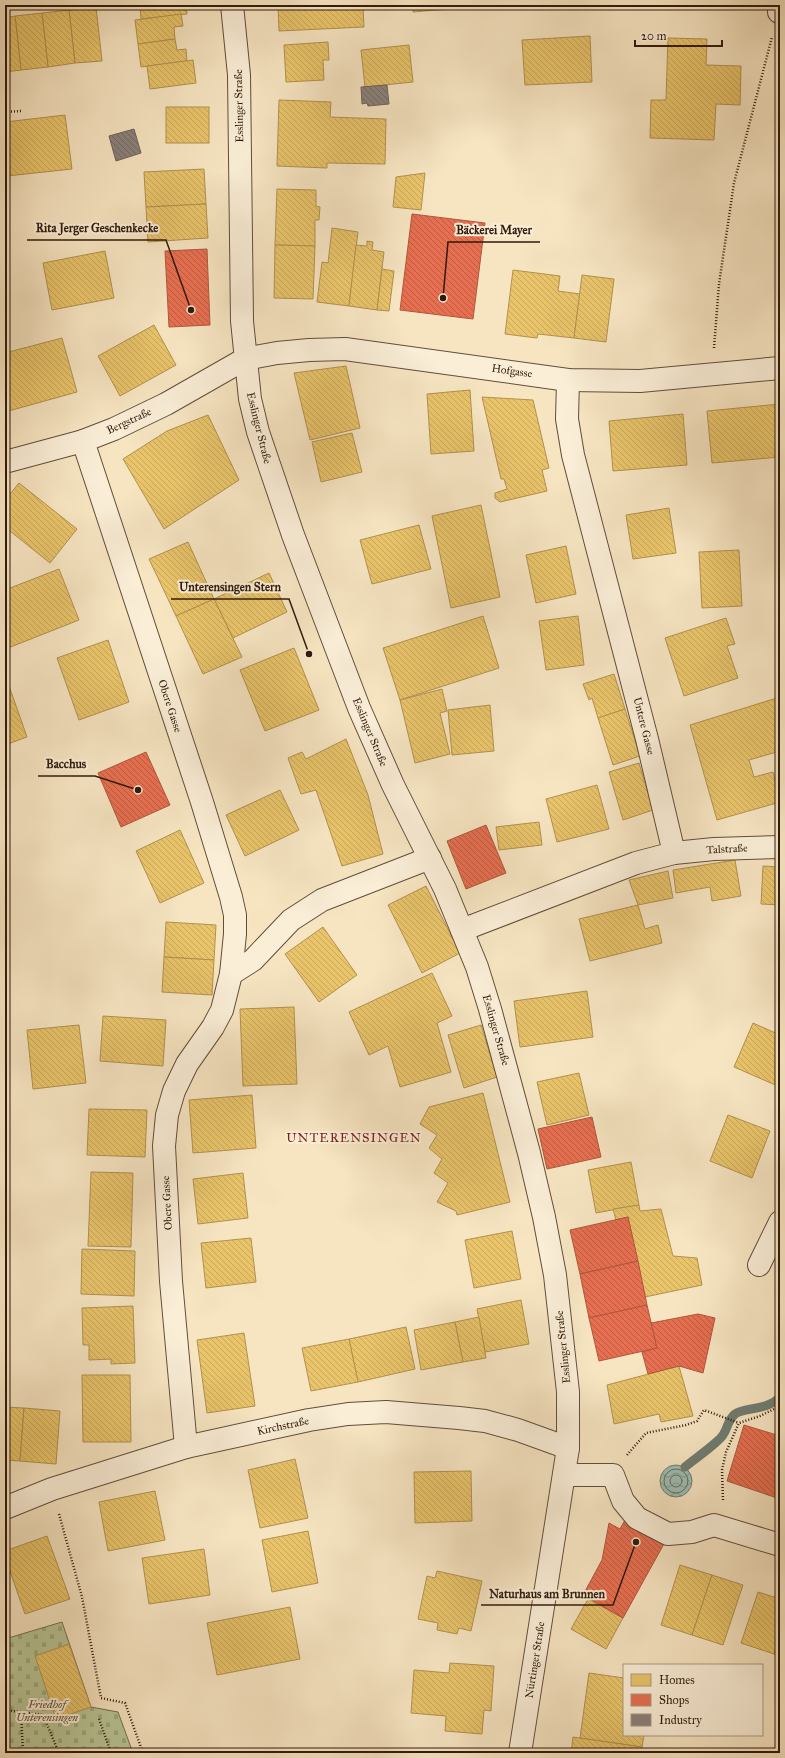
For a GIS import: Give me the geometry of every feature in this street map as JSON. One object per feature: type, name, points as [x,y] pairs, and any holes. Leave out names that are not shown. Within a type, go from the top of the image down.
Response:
[{"type":"street","name":"Esslinger Straße","points":[[232,5],[239,75],[240,285],[245,359],[250,399],[258,432],[290,529],[378,753],[430,858],[462,930],[490,1009],[529,1152],[544,1217],[555,1275],[568,1392],[568,1448]]},
{"type":"street","name":"Hofgasse","points":[[245,359],[277,353],[345,349],[568,380],[640,381],[711,376],[780,368]]},
{"type":"street","name":"Bergstraße","points":[[5,462],[84,441],[114,429],[166,404],[245,359]]},
{"type":"street","name":"Untere Gasse","points":[[568,380],[567,419],[573,455],[648,739],[674,853]]},
{"type":"street","name":"Obere Gasse","points":[[84,441],[231,897],[235,915],[235,934],[231,974],[222,1010],[213,1027],[187,1064],[174,1091],[167,1114],[164,1146],[171,1281],[186,1447]]},
{"type":"street","name":"Talstraße","points":[[674,853],[714,849],[780,847]]},
{"type":"street","points":[[462,930],[600,875],[636,863],[674,853]]},
{"type":"street","points":[[231,974],[253,960],[291,920],[322,900],[430,858]]},
{"type":"street","points":[[759,1265],[780,1222]]},
{"type":"street","name":"Kirchstraße","points":[[5,1508],[52,1489],[186,1447],[309,1420],[348,1414],[386,1412],[485,1421],[518,1430],[568,1448]]},
{"type":"street","name":"Nürtinger Straße","points":[[520,1753],[568,1448]]},
{"type":"street","points":[[564,1476],[613,1475],[623,1501],[637,1518],[668,1534],[692,1532],[714,1525],[780,1545]]},
{"type":"path","points":[[711,376],[719,284],[734,183],[780,9]]},
{"type":"path","points":[[5,112],[21,111]]},
{"type":"path","points":[[613,1475],[630,1451],[646,1433],[686,1425],[697,1421],[704,1410],[739,1423],[760,1416],[780,1406]]},
{"type":"path","points":[[714,1525],[724,1499],[722,1470],[726,1452],[739,1423]]},
{"type":"path","points":[[52,1489],[82,1597],[102,1698],[125,1703],[143,1753]]},
{"type":"path","points":[[5,1710],[43,1715],[60,1753]]},
{"type":"path","points":[[21,1712],[23,1753]]},
{"type":"path","points":[[99,1719],[111,1753]]},
{"type":"green space","name":"Friedhof Unterensingen","points":[[62,1622],[91,1707],[118,1712],[133,1753],[5,1753],[5,1639]]},
{"type":"water","points":[[676,1465],[687,1470],[692,1481],[687,1492],[676,1497],[665,1492],[660,1481],[665,1470]]},
{"type":"building: Homes","points":[[140,5],[186,5],[187,14],[141,19]]},
{"type":"building: Homes","points":[[278,5],[363,5],[364,27],[279,31]]},
{"type":"building: Homes","points":[[413,5],[436,5],[436,10],[413,12]]},
{"type":"building: Homes","points":[[436,5],[459,5],[460,9],[436,10]]},
{"type":"building: Homes","points":[[459,5],[483,5],[483,7],[460,9]]},
{"type":"building: Homes","points":[[538,5],[570,5],[570,6],[538,8]]},
{"type":"building: Homes","points":[[96,7],[102,61],[75,63],[69,10]]},
{"type":"building: Homes","points":[[69,10],[75,63],[48,67],[42,13]]},
{"type":"building: Homes","points":[[42,13],[48,67],[21,70],[15,16]]},
{"type":"building: Homes","points":[[181,14],[183,26],[174,27],[175,39],[138,44],[135,20]]},
{"type":"building: Homes","points":[[15,16],[21,70],[5,72],[5,18]]},
{"type":"building: Homes","points":[[590,36],[592,82],[525,85],[522,40]]},
{"type":"building: Homes","points":[[668,38],[707,39],[706,65],[741,66],[740,105],[716,104],[714,140],[650,138],[651,100],[666,100]]},
{"type":"building: Homes","points":[[175,39],[177,50],[186,49],[187,61],[141,67],[138,44]]},
{"type":"building: Homes","points":[[328,42],[329,60],[323,60],[324,80],[286,82],[284,45]]},
{"type":"building: Homes","points":[[409,45],[413,82],[365,87],[361,50]]},
{"type":"building: Homes","points":[[193,60],[196,83],[150,89],[147,66]]},
{"type":"building: Homes","points":[[279,100],[331,102],[330,117],[386,119],[385,164],[327,163],[327,168],[277,166]]},
{"type":"building: Homes","points":[[166,107],[209,107],[209,143],[166,143]]},
{"type":"building: Homes","points":[[65,115],[72,169],[7,176],[5,157],[5,122]]},
{"type":"building: Homes","points":[[204,169],[206,204],[146,207],[144,172]]},
{"type":"building: Homes","points":[[425,173],[421,210],[393,207],[396,177]]},
{"type":"building: Homes","points":[[277,189],[316,190],[316,206],[320,207],[319,220],[315,220],[315,246],[275,245]]},
{"type":"building: Homes","points":[[206,204],[208,238],[148,242],[146,207]]},
{"type":"building: Homes","points":[[332,228],[358,232],[349,306],[317,302],[322,262],[328,263]]},
{"type":"building: Homes","points":[[367,241],[373,242],[372,250],[384,252],[377,310],[349,306],[356,245],[367,246]]},
{"type":"building: Homes","points":[[275,245],[315,246],[313,299],[274,298]]},
{"type":"building: Homes","points":[[105,251],[114,298],[52,310],[43,263]]},
{"type":"building: Homes","points":[[382,269],[394,271],[389,311],[377,310]]},
{"type":"building: Homes","points":[[513,270],[560,276],[558,291],[580,294],[574,338],[538,334],[537,338],[505,334]]},
{"type":"building: Homes","points":[[582,275],[614,279],[606,342],[574,338]]},
{"type":"building: Homes","points":[[154,325],[176,365],[120,396],[98,356]]},
{"type":"building: Homes","points":[[62,338],[77,392],[5,412],[5,353]]},
{"type":"building: Homes","points":[[346,366],[360,428],[310,440],[294,373]]},
{"type":"building: Homes","points":[[470,390],[474,451],[431,454],[427,394]]},
{"type":"building: Homes","points":[[482,397],[533,400],[549,468],[542,470],[547,491],[500,502],[495,498],[495,493],[507,489],[504,479],[501,479]]},
{"type":"building: Homes","points":[[780,404],[780,457],[712,463],[707,411]]},
{"type":"building: Homes","points":[[683,414],[687,465],[613,471],[609,421]]},
{"type":"building: Homes","points":[[208,415],[239,480],[164,529],[123,459],[167,431]]},
{"type":"building: Homes","points":[[352,433],[362,472],[321,482],[312,442]]},
{"type":"building: Homes","points":[[19,483],[77,529],[50,563],[5,527],[5,500]]},
{"type":"building: Homes","points":[[481,505],[500,597],[451,608],[432,516]]},
{"type":"building: Homes","points":[[669,508],[676,553],[633,559],[626,515]]},
{"type":"building: Homes","points":[[419,525],[431,569],[372,584],[360,540]]},
{"type":"building: Homes","points":[[188,542],[214,599],[176,616],[149,559]]},
{"type":"building: Homes","points":[[566,546],[576,594],[536,603],[526,555]]},
{"type":"building: Homes","points":[[739,550],[742,606],[702,608],[699,552]]},
{"type":"building: Homes","points":[[59,569],[79,620],[8,648],[5,642],[5,590]]},
{"type":"building: Homes","points":[[269,573],[287,612],[233,638],[214,599]]},
{"type":"building: Homes","points":[[214,599],[242,657],[203,674],[176,616]]},
{"type":"building: Homes","points":[[483,616],[499,668],[400,700],[383,648]]},
{"type":"building: Homes","points":[[578,616],[584,665],[546,670],[539,621]]},
{"type":"building: Homes","points":[[726,618],[735,644],[727,646],[738,678],[684,696],[665,638]]},
{"type":"building: Homes","points":[[108,640],[129,702],[79,720],[57,658]]},
{"type":"building: Homes","points":[[294,648],[319,710],[265,731],[240,670]]},
{"type":"building: Homes","points":[[614,674],[625,709],[598,718],[592,698],[589,700],[583,684]]},
{"type":"building: Homes","points":[[8,683],[27,737],[5,745],[5,684]]},
{"type":"building: Homes","points":[[442,689],[447,711],[440,713],[450,754],[415,763],[400,700]]},
{"type":"building: Homes","points":[[780,697],[780,751],[749,760],[754,777],[773,772],[780,802],[717,820],[690,725]]},
{"type":"building: Homes","points":[[490,705],[494,751],[452,755],[448,710]]},
{"type":"building: Homes","points":[[625,709],[640,756],[613,765],[598,718]]},
{"type":"building: Homes","points":[[346,739],[368,795],[383,854],[342,866],[316,790],[301,794],[288,758],[302,752],[306,759]]},
{"type":"building: Homes","points":[[639,763],[653,810],[623,820],[609,772]]},
{"type":"building: Homes","points":[[597,785],[609,829],[557,842],[546,799]]},
{"type":"building: Homes","points":[[280,790],[299,830],[245,856],[226,815]]},
{"type":"building: Homes","points":[[539,822],[542,845],[499,850],[496,827]]},
{"type":"building: Homes","points":[[180,830],[204,883],[160,903],[136,851]]},
{"type":"building: Homes","points":[[735,860],[741,896],[712,901],[710,887],[676,893],[673,870]]},
{"type":"building: Homes","points":[[763,866],[780,867],[780,905],[761,904]]},
{"type":"building: Homes","points":[[668,871],[673,898],[638,905],[629,880]]},
{"type":"building: Homes","points":[[426,886],[460,953],[422,973],[388,905]]},
{"type":"building: Homes","points":[[638,905],[645,929],[658,925],[662,943],[590,961],[579,919]]},
{"type":"building: Homes","points":[[166,922],[216,925],[214,960],[164,957]]},
{"type":"building: Homes","points":[[323,927],[357,975],[319,1002],[285,954]]},
{"type":"building: Homes","points":[[164,957],[214,960],[212,995],[162,992]]},
{"type":"building: Homes","points":[[432,973],[452,1016],[437,1023],[451,1072],[400,1087],[388,1046],[369,1055],[349,1012]]},
{"type":"building: Homes","points":[[587,991],[593,1037],[520,1047],[514,1001]]},
{"type":"building: Homes","points":[[294,1007],[297,1084],[243,1086],[240,1009]]},
{"type":"building: Homes","points":[[103,1016],[166,1020],[163,1066],[100,1061]]},
{"type":"building: Homes","points":[[753,1023],[780,1035],[780,1087],[734,1067]]},
{"type":"building: Homes","points":[[79,1025],[86,1083],[33,1089],[27,1030]]},
{"type":"building: Homes","points":[[481,1025],[497,1077],[464,1088],[448,1035]]},
{"type":"building: Homes","points":[[579,1073],[589,1115],[547,1125],[537,1082]]},
{"type":"building: Homes","points":[[483,1093],[510,1202],[457,1215],[456,1211],[437,1202],[448,1183],[434,1173],[442,1159],[429,1148],[437,1135],[420,1124],[429,1107]]},
{"type":"building: Homes","points":[[252,1095],[256,1148],[193,1153],[189,1100]]},
{"type":"building: Homes","points":[[89,1109],[147,1110],[145,1157],[87,1155]]},
{"type":"building: Homes","points":[[728,1115],[770,1131],[752,1178],[710,1161]]},
{"type":"building: Homes","points":[[631,1162],[639,1205],[596,1213],[588,1170]]},
{"type":"building: Homes","points":[[91,1172],[133,1173],[131,1247],[88,1246]]},
{"type":"building: Homes","points":[[243,1173],[248,1218],[198,1224],[193,1179]]},
{"type":"building: Homes","points":[[639,1205],[640,1211],[661,1209],[673,1256],[697,1258],[702,1285],[645,1297],[628,1217],[616,1220],[613,1209]]},
{"type":"building: Homes","points":[[512,1231],[521,1279],[474,1288],[465,1240]]},
{"type":"building: Homes","points":[[251,1238],[256,1282],[206,1288],[201,1243]]},
{"type":"building: Homes","points":[[82,1249],[135,1251],[134,1296],[81,1294]]},
{"type":"building: Homes","points":[[521,1300],[529,1344],[485,1352],[477,1309]]},
{"type":"building: Homes","points":[[133,1306],[135,1363],[111,1364],[111,1359],[89,1360],[89,1345],[83,1345],[82,1308]]},
{"type":"building: Homes","points":[[479,1317],[486,1358],[463,1362],[455,1322]]},
{"type":"building: Homes","points":[[455,1322],[463,1362],[421,1370],[414,1330]]},
{"type":"building: Homes","points":[[406,1327],[415,1369],[358,1382],[349,1339]]},
{"type":"building: Homes","points":[[244,1333],[255,1406],[207,1413],[197,1340]]},
{"type":"building: Homes","points":[[349,1339],[358,1382],[311,1391],[302,1348]]},
{"type":"building: Homes","points":[[679,1366],[693,1416],[661,1422],[659,1414],[614,1424],[607,1385]]},
{"type":"building: Homes","points":[[82,1375],[130,1375],[131,1442],[83,1442]]},
{"type":"building: Homes","points":[[5,1407],[24,1408],[20,1461],[5,1460]]},
{"type":"building: Homes","points":[[24,1408],[60,1411],[56,1464],[20,1461]]},
{"type":"building: Homes","points":[[295,1459],[308,1518],[260,1528],[248,1470]]},
{"type":"building: Homes","points":[[471,1471],[472,1521],[415,1523],[414,1472]]},
{"type":"building: Homes","points":[[155,1491],[165,1540],[108,1551],[99,1502]]},
{"type":"building: Homes","points":[[308,1531],[318,1583],[272,1592],[262,1540]]},
{"type":"building: Homes","points":[[47,1536],[70,1599],[25,1614],[5,1557],[5,1551]]},
{"type":"building: Homes","points":[[204,1549],[210,1595],[149,1604],[142,1558]]},
{"type":"building: Homes","points":[[680,1565],[712,1575],[692,1635],[661,1625]]},
{"type":"building: Homes","points":[[437,1571],[482,1581],[471,1631],[459,1628],[457,1634],[437,1630],[438,1623],[418,1619],[427,1576],[435,1578]]},
{"type":"building: Homes","points":[[712,1575],[743,1585],[723,1645],[692,1635]]},
{"type":"building: Homes","points":[[758,1592],[780,1599],[780,1638],[774,1654],[741,1643]]},
{"type":"building: Homes","points":[[588,1599],[623,1618],[606,1649],[571,1629]]},
{"type":"building: Homes","points":[[290,1607],[300,1659],[217,1675],[207,1623]]},
{"type":"building: Homes","points":[[780,1638],[780,1656],[774,1654]]},
{"type":"building: Homes","points":[[69,1644],[91,1707],[56,1719],[35,1656]]},
{"type":"building: Homes","points":[[450,1663],[494,1666],[491,1711],[484,1710],[482,1734],[445,1731],[446,1716],[411,1713],[414,1670],[449,1673]]},
{"type":"building: Homes","points":[[589,1673],[623,1678],[623,1736],[644,1736],[642,1747],[580,1738]]},
{"type":"building: Homes","points":[[573,1737],[642,1747],[641,1753],[571,1753]]},
{"type":"building: Shops","points":[[412,214],[485,223],[473,319],[400,310]]},
{"type":"building: Shops","points":[[207,249],[210,325],[169,327],[165,251]]},
{"type":"building: Shops","points":[[146,752],[170,805],[121,827],[98,773]]},
{"type":"building: Shops","points":[[486,825],[506,873],[466,889],[447,841]]},
{"type":"building: Shops","points":[[592,1117],[601,1157],[547,1169],[538,1129]]},
{"type":"building: Shops","points":[[628,1217],[638,1261],[580,1274],[570,1230]]},
{"type":"building: Shops","points":[[638,1261],[647,1305],[589,1318],[580,1274]]},
{"type":"building: Shops","points":[[647,1305],[657,1348],[599,1361],[589,1318]]},
{"type":"building: Shops","points":[[698,1314],[715,1318],[703,1373],[679,1366],[648,1374],[642,1352],[657,1348],[651,1323]]},
{"type":"building: Shops","points":[[744,1425],[780,1436],[780,1499],[727,1481]]},
{"type":"building: Shops","points":[[625,1520],[665,1542],[623,1618],[583,1595],[602,1560],[609,1523],[620,1529]]},
{"type":"building: Industry","points":[[387,85],[389,104],[368,106],[367,103],[362,104],[361,87]]},
{"type":"building: Industry","points":[[134,129],[141,153],[116,161],[109,136]]},
{"type":"waterway","points":[[685,1467],[720,1438],[725,1432],[730,1419],[735,1414],[744,1410],[769,1405],[780,1397]]},
{"type":"place","name":"Bäckerei Mayer","points":[[443,298]]},
{"type":"place","name":"Rita Jerger Geschenkecke","points":[[191,310]]},
{"type":"place","name":"Unterensingen Stern","points":[[309,654]]},
{"type":"place","name":"Bacchus","points":[[138,790]]},
{"type":"place","name":"Naturhaus am Brunnen","points":[[636,1542]]},
{"type":"district","name":"UNTERENSINGEN","points":[[354,1138]]}]
